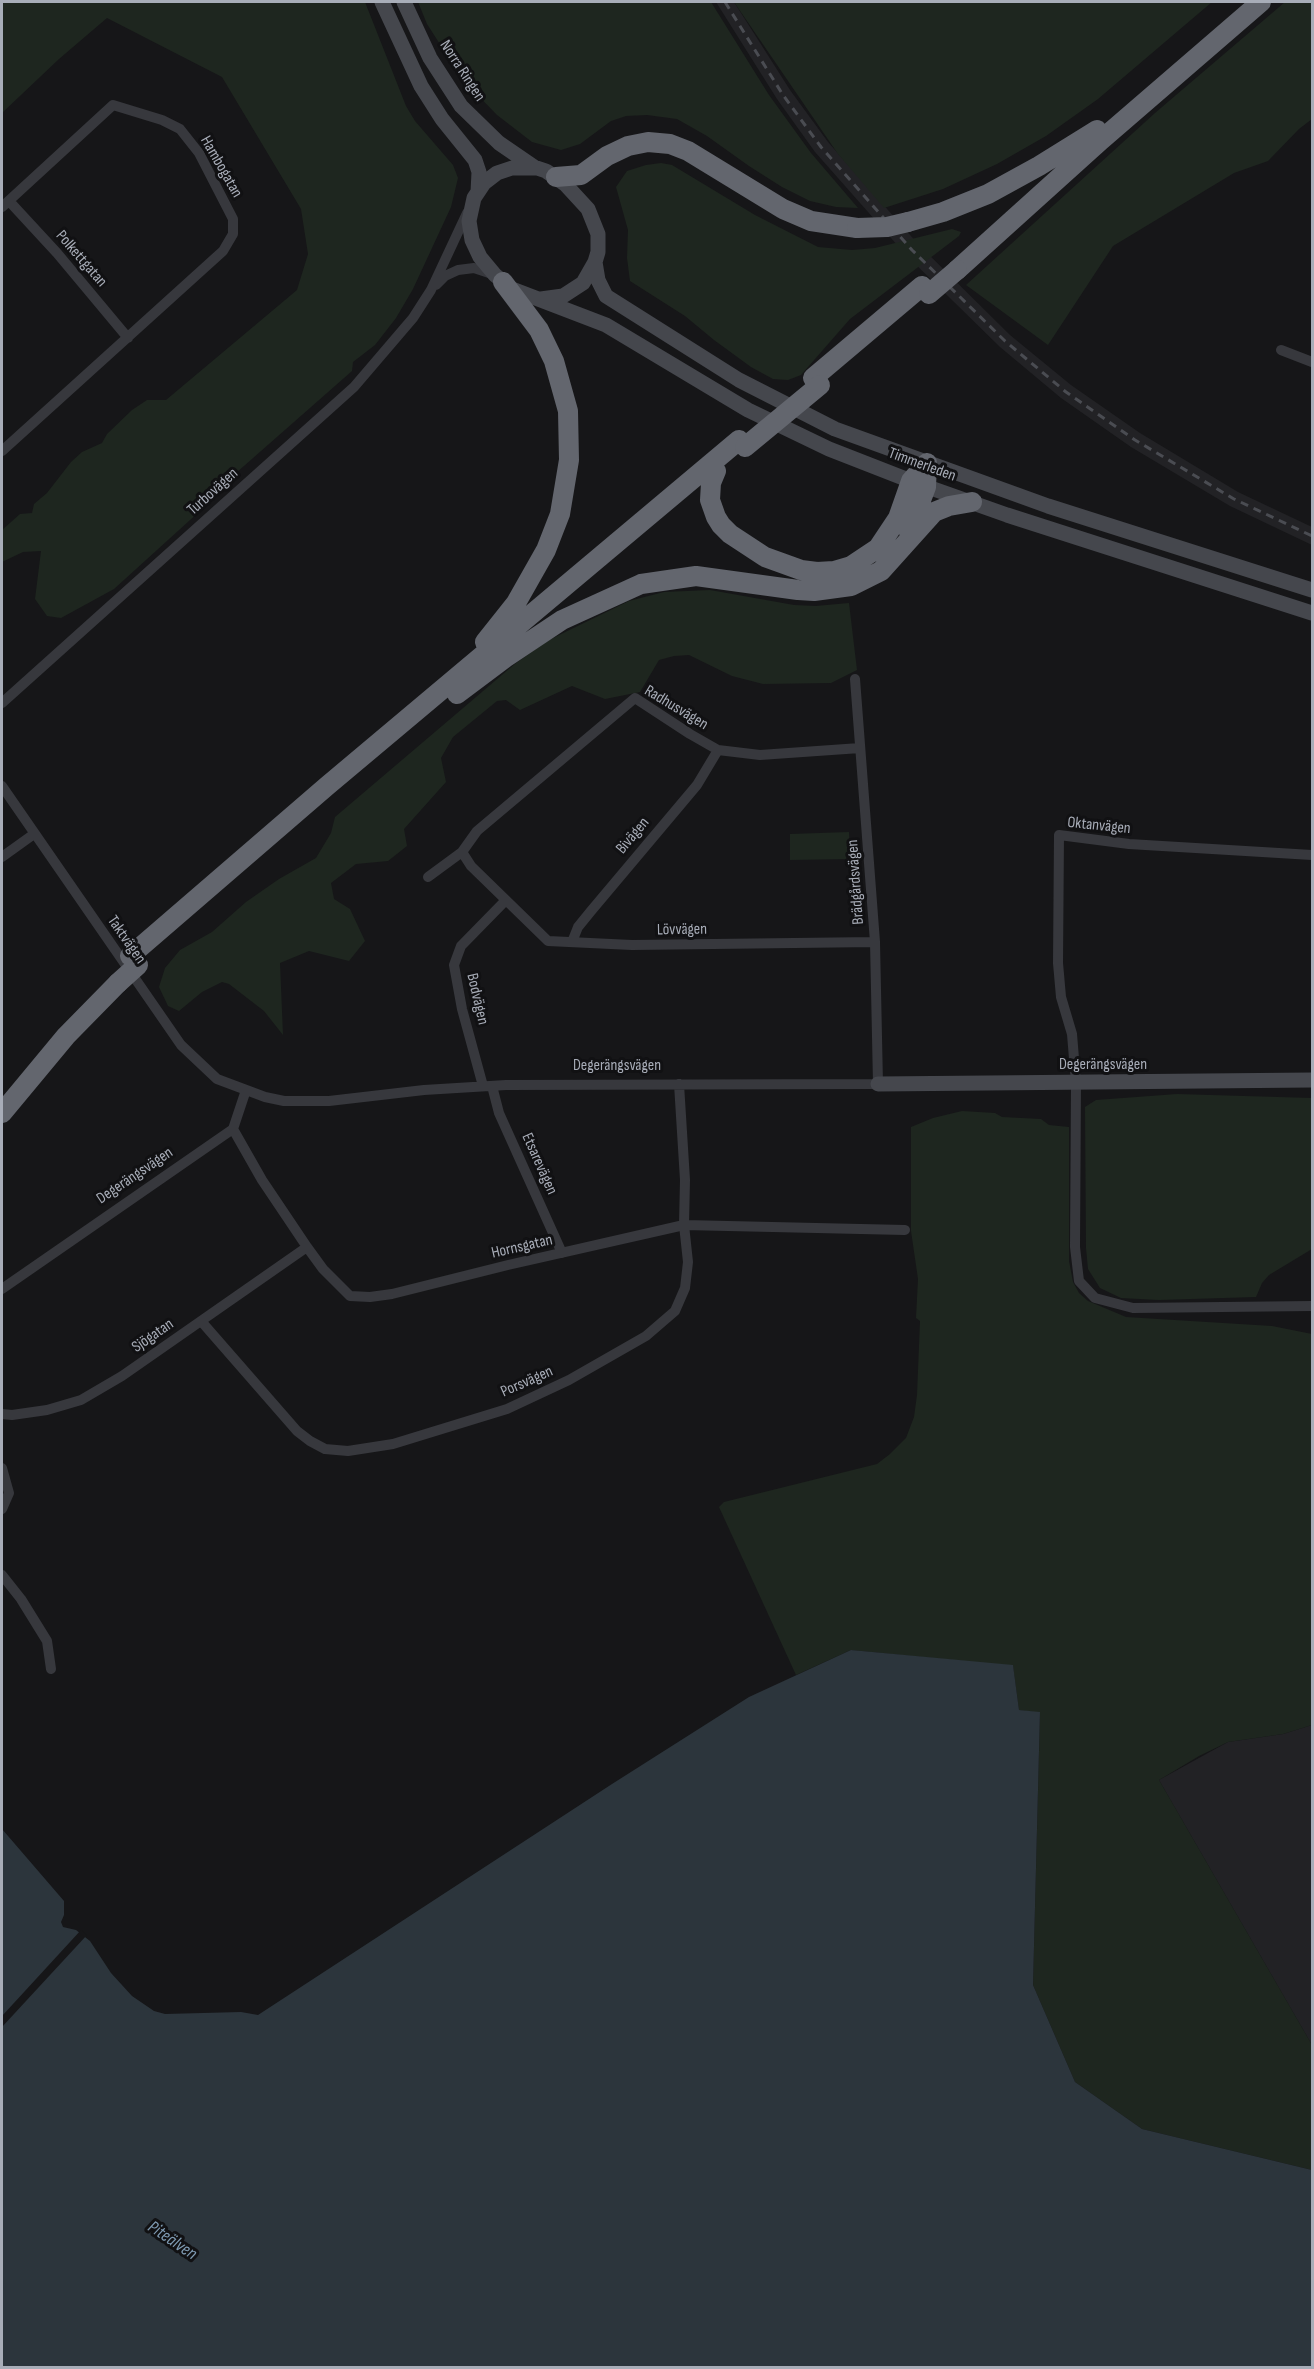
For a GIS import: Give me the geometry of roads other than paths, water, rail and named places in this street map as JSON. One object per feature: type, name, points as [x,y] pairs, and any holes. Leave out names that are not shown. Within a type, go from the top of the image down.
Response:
[{"type":"highway","points":[[954,266],[1097,130],[1243,2]]},
{"type":"highway","points":[[2,1097],[41,1049],[115,978],[412,716],[954,266],[1261,2]]},
{"type":"highway","points":[[556,177],[581,175],[607,156],[628,146],[648,142],[670,144],[688,151],[790,212],[830,225],[856,228],[887,227],[943,212],[988,194],[1097,130]]},
{"type":"highway","points":[[412,716],[488,639],[516,603],[546,550],[564,495],[570,436],[568,411],[560,378],[539,330],[499,279]]},
{"type":"highway","points":[[134,961],[214,897],[445,703],[716,471],[742,443]]},
{"type":"highway","points":[[901,548],[927,463]]},
{"type":"highway","points":[[716,471],[711,483],[710,500],[716,517],[726,530],[765,557],[801,570],[817,572],[834,571],[850,566],[878,548],[919,484]]},
{"type":"highway","points":[[445,703],[514,651],[562,620],[641,584],[696,576],[798,591],[832,590],[851,586],[881,571],[934,512],[949,506],[972,502]]},
{"type":"highway","points":[[2,1113],[115,978]]},
{"type":"main road","points":[[382,2],[421,86],[442,119],[475,160],[479,172],[469,221],[472,240],[480,257],[499,279],[521,294],[541,299],[562,296],[577,288],[589,275],[595,262],[598,244],[592,217],[581,201],[556,177],[537,168],[520,166],[502,171],[490,178],[475,198]]},
{"type":"main road","name":"Norra Ringen","points":[[404,2],[430,58],[461,106],[499,143],[537,168]]},
{"type":"main road","name":"Timmerleden","points":[[595,262],[598,280],[606,296],[739,381],[836,429],[1048,506],[1312,590]]},
{"type":"main road","name":"Timmerleden","points":[[541,299],[624,334],[748,410],[786,430],[919,484],[1312,613]]},
{"type":"main road","name":"Degerängsvägen","points":[[878,1084],[1312,1080]]},
{"type":"street","name":"Hambogatan","points":[[2,451],[223,251],[233,234],[233,219],[221,193],[199,153],[180,129],[162,120],[113,105],[5,204]]},
{"type":"street","name":"Turbovägen","points":[[2,703],[354,387],[406,327],[431,290],[475,198]]},
{"type":"street","name":"Polkettgatan","points":[[5,204],[57,253],[128,338]]},
{"type":"street","name":"Turbovägen","points":[[431,290],[445,276],[458,270],[474,268],[499,279]]},
{"type":"street","points":[[1281,350],[1312,362]]},
{"type":"street","name":"Brädgårdsvägen","points":[[855,679],[875,942],[878,1084]]},
{"type":"street","name":"Radhusvägen","points":[[428,877],[462,852],[477,831],[634,698],[718,750],[760,755],[861,748]]},
{"type":"street","name":"Bivägen","points":[[572,942],[591,910],[697,785],[718,750]]},
{"type":"street","name":"Taktvägen","points":[[2,786],[181,1044],[217,1079],[246,1090]]},
{"type":"street","points":[[2,857],[34,834]]},
{"type":"street","name":"Oktanvägen","points":[[1076,1083],[1072,1034],[1061,997],[1058,963],[1059,835],[1129,844],[1312,855]]},
{"type":"street","points":[[462,852],[471,866],[506,900]]},
{"type":"street","name":"Lövvägen","points":[[506,900],[548,941],[632,945],[875,942]]},
{"type":"street","name":"Bodvägen","points":[[488,1086],[462,1009],[454,965],[461,946],[506,900]]},
{"type":"street","points":[[1076,1083],[1075,1247],[1079,1281],[1095,1298],[1133,1308],[1312,1306]]},
{"type":"street","name":"Porsvägen","points":[[201,1322],[297,1431],[325,1449],[348,1451],[393,1444],[507,1408],[569,1380],[646,1336],[675,1311],[685,1288],[688,1262],[684,1225],[685,1180],[679,1084]]},
{"type":"street","name":"Degerängsvägen","points":[[246,1090],[284,1101],[329,1101],[424,1090],[488,1086],[878,1084]]},
{"type":"street","name":"Etsarevägen","points":[[488,1086],[562,1253]]},
{"type":"street","points":[[233,1129],[246,1090]]},
{"type":"street","name":"Degerängsvägen","points":[[2,1289],[233,1129]]},
{"type":"street","name":"Hornsgatan","points":[[233,1129],[262,1179],[322,1269],[350,1296],[370,1297],[392,1294],[684,1225],[905,1230]]},
{"type":"street","name":"Sjögatan","points":[[2,1414],[12,1415],[47,1410],[81,1400],[123,1376],[307,1247]]},
{"type":"street","points":[[2,1468],[9,1492],[2,1509]]},
{"type":"street","points":[[2,1575],[21,1599],[47,1641],[51,1669]]},
{"type":"water","name":"Piteälven","points":[[851,1650],[1013,1665],[1019,1710],[1040,1712],[1033,1985],[1075,2082],[1142,2129],[1312,2170],[1312,2367],[2,2367],[2,1829],[64,1901],[64,1915],[61,1922],[63,1927],[76,1930],[90,1941],[111,1973],[132,1996],[154,2011],[165,2014],[241,2012],[258,2015],[749,1697]]},
{"type":"railway","points":[[725,2],[783,95],[821,147],[912,250],[1005,341],[1066,392],[1135,440],[1234,499],[1312,536]]}]
